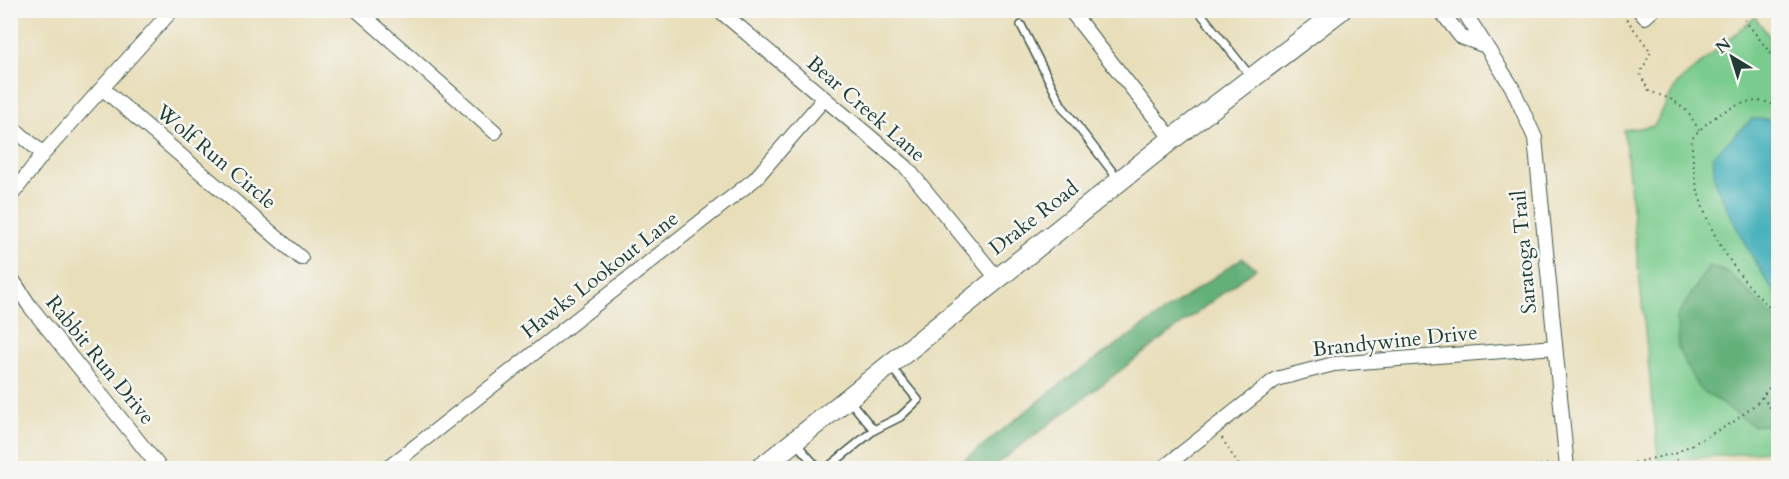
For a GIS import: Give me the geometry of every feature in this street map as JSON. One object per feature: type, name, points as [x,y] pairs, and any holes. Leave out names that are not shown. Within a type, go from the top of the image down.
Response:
[{"type":"street","points":[[10,197],[44,154],[172,10]]},
{"type":"street","points":[[357,10],[495,132]]},
{"type":"street","name":"Bear Creek Lane","points":[[719,10],[906,167],[997,278]]},
{"type":"street","points":[[1070,10],[1172,139]]},
{"type":"street","name":"Drake Road","points":[[761,468],[1172,139],[1253,80],[1341,10]]},
{"type":"street","name":"Saratoga Trail","points":[[1440,10],[1461,37],[1483,45]]},
{"type":"street","name":"Saratoga Trail","points":[[1463,10],[1483,45],[1512,87],[1535,138],[1566,466]]},
{"type":"street","points":[[1639,10],[1645,17],[1653,10]]},
{"type":"street","name":"Wolf Run Circle","points":[[103,89],[302,258]]},
{"type":"street","name":"Hawks Lookout Lane","points":[[388,468],[755,179],[823,99]]},
{"type":"street","points":[[10,125],[44,154]]},
{"type":"street","name":"Rabbit Run Drive","points":[[10,276],[29,305],[160,468]]},
{"type":"street","name":"Brandywine Drive","points":[[1163,468],[1276,379],[1334,364],[1555,347]]},
{"type":"lane","points":[[1198,10],[1253,80]]},
{"type":"lane","points":[[1021,25],[1062,106],[1120,181]]},
{"type":"lane","points":[[827,468],[874,430],[900,417],[918,400],[890,365]]},
{"type":"lane","points":[[848,399],[874,430]]},
{"type":"lane","points":[[795,442],[818,468]]},
{"type":"path","points":[[1626,10],[1622,13],[1651,52],[1640,74],[1649,91],[1673,100],[1688,112],[1699,130]]},
{"type":"path","points":[[1737,10],[1779,63]]},
{"type":"path","points":[[1779,106],[1760,101],[1728,110],[1699,130],[1691,140],[1696,184],[1719,245],[1756,296],[1779,315]]},
{"type":"path","points":[[1498,468],[1616,467],[1676,453],[1732,423],[1762,397],[1779,377]]},
{"type":"path","points":[[1762,397],[1779,417]]},
{"type":"path","points":[[1215,427],[1240,468]]},
{"type":"path","points":[[1676,453],[1678,468]]},
{"type":"path","points":[[1457,468],[1470,466],[1474,468]]},
{"type":"green space","points":[[1755,17],[1778,48],[1778,455],[1777,450],[1687,459],[1659,465],[1624,130],[1654,126],[1677,84]]},
{"type":"green space","points":[[1242,258],[1256,268],[991,468],[954,468],[1067,379]]},
{"type":"green space","points":[[1709,266],[1730,274],[1778,321],[1778,423],[1754,426],[1698,387],[1678,349],[1677,317]]},
{"type":"water","points":[[1752,119],[1778,120],[1778,299],[1746,246],[1715,183],[1713,156]]}]
